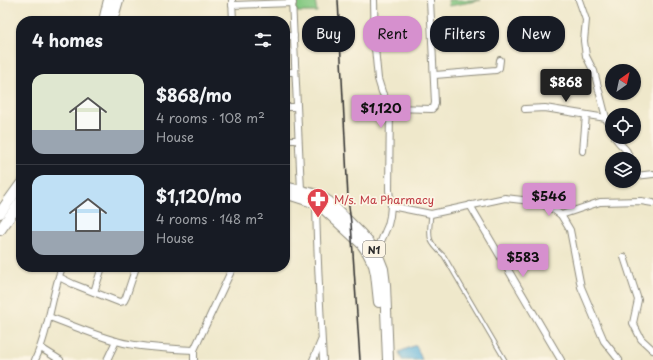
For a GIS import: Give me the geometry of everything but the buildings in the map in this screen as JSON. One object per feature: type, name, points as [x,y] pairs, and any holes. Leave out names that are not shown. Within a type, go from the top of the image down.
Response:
[{"type":"highway","points":[[105,16],[109,0]]},
{"type":"highway","points":[[113,16],[118,0]]},
{"type":"highway","name":"N1","points":[[290,189],[318,195],[329,202],[361,234],[382,269],[385,285],[388,360]]},
{"type":"highway","points":[[0,214],[16,191]]},
{"type":"highway","name":"N1","points":[[290,195],[316,203],[322,207],[374,256],[380,309],[381,360]]},
{"type":"highway","points":[[0,230],[16,208]]},
{"type":"street","points":[[374,0],[375,48],[378,79],[382,92],[390,108],[389,190],[391,206],[388,224],[374,256]]},
{"type":"street","points":[[390,108],[432,109],[436,103],[430,0]]},
{"type":"street","points":[[579,0],[586,20],[584,41],[586,56],[594,70],[605,114]]},
{"type":"street","points":[[233,16],[232,2],[293,1],[296,107],[301,190]]},
{"type":"street","points":[[435,75],[496,70],[499,68],[500,60]]},
{"type":"street","points":[[290,72],[295,72]]},
{"type":"street","points":[[290,107],[296,107]]},
{"type":"street","points":[[525,109],[545,108],[605,118]]},
{"type":"street","points":[[583,152],[586,115]]},
{"type":"street","points":[[290,140],[298,140]]},
{"type":"street","points":[[620,144],[628,152]]},
{"type":"street","points":[[641,175],[653,174]]},
{"type":"street","points":[[391,206],[430,214],[505,198],[530,201],[550,207],[561,215],[570,230],[581,287],[604,341],[619,360]]},
{"type":"street","points":[[561,215],[600,202],[641,201],[653,203]]},
{"type":"street","points":[[316,203],[323,360]]},
{"type":"street","points":[[470,205],[561,360]]},
{"type":"street","points":[[624,257],[638,300],[633,323],[641,339],[653,350]]},
{"type":"street","points":[[35,360],[41,348],[60,272]]},
{"type":"street","points":[[94,292],[100,272]]},
{"type":"street","points":[[58,277],[120,302],[124,301],[126,298],[134,272]]},
{"type":"street","points":[[187,360],[194,351],[231,272]]},
{"type":"street","points":[[49,317],[116,341],[194,351]]},
{"type":"street","points":[[313,360],[322,338]]},
{"type":"street","points":[[107,360],[116,341]]},
{"type":"street","points":[[41,348],[60,360]]},
{"type":"street","points":[[194,351],[194,360]]},
{"type":"lane","points":[[430,214],[429,234],[433,246],[444,256],[506,360]]},
{"type":"green space","points":[[296,0],[315,0],[317,12],[296,12]]},
{"type":"green space","points":[[448,0],[481,0],[449,6]]},
{"type":"water","points":[[416,345],[422,360],[402,360],[399,352]]},
{"type":"railway","points":[[338,0],[348,198],[360,360]]},
{"type":"place","name":"M/s. Ma Pharmacy","points":[[318,218]]}]
